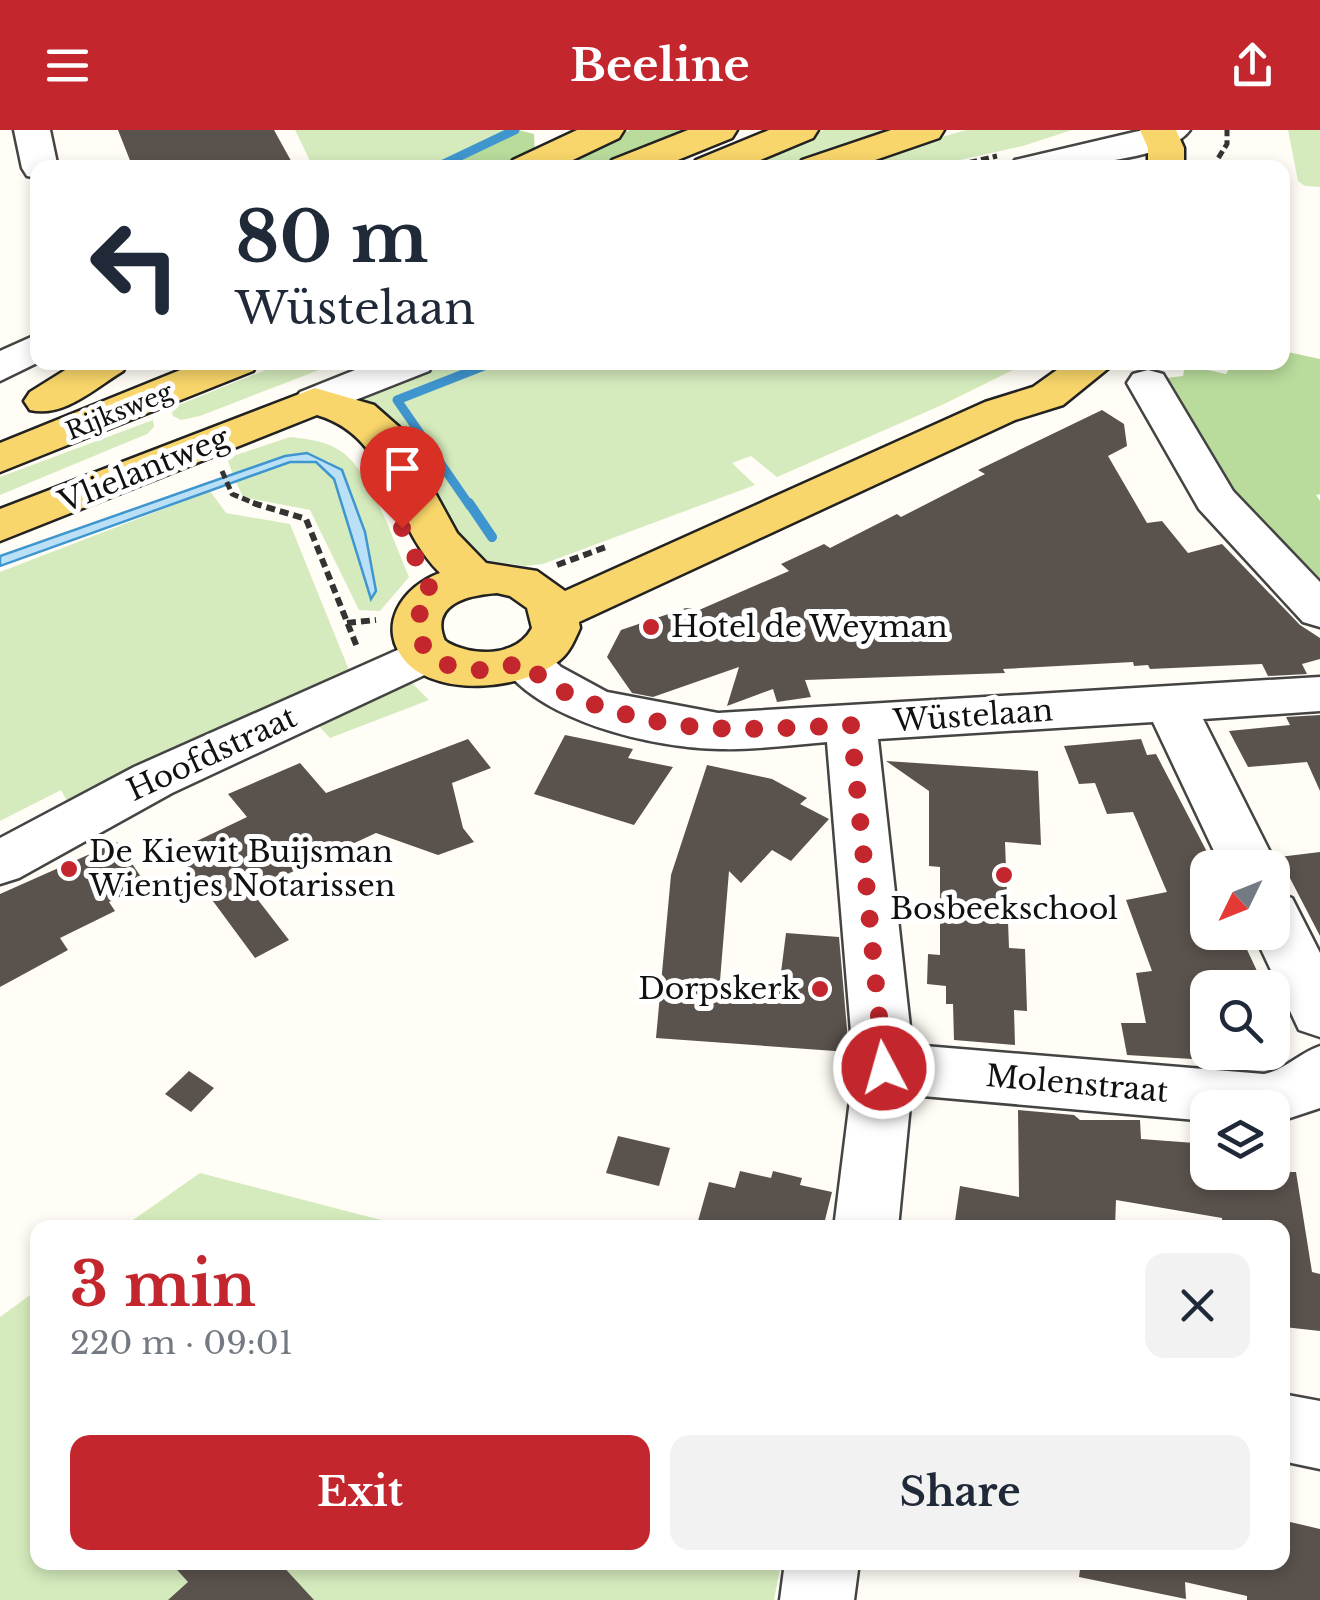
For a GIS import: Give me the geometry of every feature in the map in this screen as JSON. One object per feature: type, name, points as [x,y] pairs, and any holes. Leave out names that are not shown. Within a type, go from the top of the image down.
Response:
[{"type":"main road","points":[[543,160],[606,130]]},
{"type":"main road","points":[[645,160],[719,130]]},
{"type":"main road","points":[[728,160],[800,130]]},
{"type":"main road","points":[[838,160],[926,130]]},
{"type":"main road","points":[[1170,139],[1193,148],[1190,160]]},
{"type":"main road","points":[[44,401],[95,370]]},
{"type":"main road","name":"Rijksweg","points":[[0,418],[120,370]]},
{"type":"main road","name":"Rijksweg","points":[[0,459],[218,370]]},
{"type":"main road","points":[[1000,411],[1053,370]]},
{"type":"main road","points":[[546,602],[727,535],[1000,411],[1048,396],[1085,370]]},
{"type":"main road","points":[[301,407],[343,434],[366,458],[453,587]]},
{"type":"main road","name":"Vlielantweg","points":[[0,526],[301,407]]},
{"type":"main road","points":[[508,579],[546,602],[552,640],[524,661],[505,668],[453,667],[429,653],[418,638],[417,619],[453,587],[508,579]]},
{"type":"street","points":[[32,130],[38,160]]},
{"type":"street","points":[[1067,160],[1170,139]]},
{"type":"street","points":[[0,368],[30,351]]},
{"type":"street","name":"Vlielantweg","points":[[301,407],[394,370]]},
{"type":"street","points":[[1148,383],[1216,500],[1320,612]]},
{"type":"street","name":"Hoofdstraat","points":[[0,863],[154,780],[429,653]]},
{"type":"street","name":"Wüstelaan","points":[[524,661],[553,689],[642,721],[718,731],[1320,694]]},
{"type":"street","points":[[1169,702],[1241,850]]},
{"type":"street","points":[[851,725],[884,1068],[867,1220]]},
{"type":"street","points":[[1290,950],[1320,1013]]},
{"type":"street","name":"Molenstraat","points":[[884,1068],[1264,1100],[1295,1094],[1320,1071]]},
{"type":"street","points":[[1290,1428],[1320,1435]]},
{"type":"street","points":[[817,1600],[821,1570]]},
{"type":"path","points":[[1217,160],[1227,144],[1227,130]]},
{"type":"path","points":[[224,474],[229,489],[248,504],[292,512],[306,519],[348,624]]},
{"type":"green space","points":[[295,130],[518,130],[452,160],[310,160]]},
{"type":"green space","points":[[518,130],[534,134],[535,154],[522,160],[452,160]]},
{"type":"green space","points":[[630,130],[699,130],[622,160],[566,160]]},
{"type":"green space","points":[[824,130],[888,130],[806,160],[752,160]]},
{"type":"green space","points":[[966,130],[1072,130],[960,160],[863,160]]},
{"type":"green space","points":[[1288,130],[1320,130],[1320,187],[1298,181]]},
{"type":"green space","points":[[1290,353],[1320,359],[1320,494],[1316,495],[1320,501],[1320,590],[1223,489],[1158,379],[1183,376],[1184,370],[1226,374],[1228,370],[1290,370]]},
{"type":"green space","points":[[266,370],[319,370],[200,416],[181,420],[173,416],[171,408]]},
{"type":"green space","points":[[424,370],[1013,370],[777,477],[751,456],[732,463],[755,485],[543,564],[525,566],[470,558],[348,397]]},
{"type":"green space","points":[[153,420],[154,427],[147,434],[0,495],[0,477]]},
{"type":"green space","points":[[290,437],[324,443],[342,452],[372,492],[409,577],[380,611],[359,610],[310,510],[243,497],[236,482],[291,462],[316,462],[333,478],[372,598],[329,461],[285,456],[233,475],[227,458]]},
{"type":"green space","points":[[210,491],[226,513],[290,524],[351,675],[71,808],[61,790],[0,821],[0,572]]},
{"type":"green space","points":[[410,681],[429,700],[330,738],[317,724]]},
{"type":"green space","points":[[200,1173],[381,1220],[133,1220]]},
{"type":"green space","points":[[30,1295],[30,1570],[780,1570],[774,1600],[0,1600],[0,1317]]},
{"type":"water","points":[[307,453],[342,470],[365,532],[376,591],[371,599],[334,479],[316,462],[290,462],[0,566],[0,556],[285,456]]},
{"type":"building","points":[[118,130],[274,130],[291,160],[130,160]]},
{"type":"building","points":[[1102,410],[1124,424],[1127,446],[1108,456],[1147,523],[1162,521],[1188,553],[1222,544],[1300,625],[1320,638],[1320,659],[1302,664],[1307,674],[1268,676],[1262,664],[1150,669],[1148,665],[1134,666],[1133,662],[1003,669],[1005,673],[805,680],[811,697],[777,702],[773,689],[727,706],[739,667],[653,697],[632,693],[607,657],[621,630],[686,608],[699,610],[789,571],[781,564],[824,544],[830,548],[897,514],[901,517],[985,474],[978,470]]},
{"type":"building","points":[[1320,715],[1320,791],[1307,762],[1248,767],[1229,731],[1290,725],[1286,717]]},
{"type":"building","points":[[565,735],[633,749],[628,758],[673,767],[634,825],[534,794]]},
{"type":"building","points":[[468,739],[491,768],[452,783],[463,828],[474,842],[438,855],[376,833],[251,891],[289,940],[255,958],[176,851],[247,817],[228,794],[300,763],[326,793]]},
{"type":"building","points":[[1141,739],[1147,755],[1156,754],[1206,850],[1190,850],[1190,950],[1247,950],[1257,970],[1190,970],[1190,1059],[1127,1055],[1121,1023],[1146,1023],[1136,973],[1152,971],[1126,900],[1167,892],[1133,812],[1107,814],[1095,783],[1079,784],[1064,746]]},
{"type":"building","points":[[886,761],[1038,771],[1041,845],[1005,842],[1009,948],[1025,949],[1027,1011],[1014,1010],[1015,1045],[954,1040],[953,1004],[946,1004],[946,986],[927,984],[928,954],[940,955],[940,867],[929,866],[929,791]]},
{"type":"building","points":[[707,765],[772,779],[807,798],[800,804],[829,819],[791,861],[772,850],[741,883],[729,871],[719,993],[778,996],[786,933],[839,937],[849,1052],[656,1038],[671,875]]},
{"type":"building","points":[[117,842],[146,884],[109,902],[115,911],[60,938],[68,950],[0,987],[0,894]]},
{"type":"building","points":[[1320,852],[1320,936],[1290,878],[1290,856]]},
{"type":"building","points":[[189,1071],[214,1088],[191,1112],[165,1094]]},
{"type":"building","points":[[1018,1110],[1074,1115],[1080,1120],[1140,1120],[1141,1139],[1190,1143],[1190,1190],[1290,1190],[1290,1172],[1296,1172],[1312,1272],[1320,1274],[1320,1331],[1290,1328],[1290,1220],[1222,1220],[1116,1200],[1115,1220],[955,1220],[960,1186],[1019,1197]]},
{"type":"building","points":[[618,1136],[670,1148],[659,1186],[606,1173]]},
{"type":"building","points":[[740,1171],[771,1178],[773,1171],[802,1178],[800,1185],[832,1192],[825,1220],[698,1220],[709,1182],[735,1188]]},
{"type":"building","points":[[1290,1522],[1320,1529],[1320,1600],[1247,1600],[1247,1596],[1185,1582],[1186,1599],[1079,1577],[1080,1570],[1290,1570]]},
{"type":"building","points":[[177,1570],[286,1570],[314,1600],[168,1600],[188,1582]]},
{"type":"waterway","points":[[452,160],[515,130]]},
{"type":"waterway","points":[[470,506],[397,400],[474,370]]},
{"type":"waterway","points":[[469,503],[492,537]]},
{"type":"place","name":"Hotel de Weyman","points":[[651,627]]},
{"type":"place","name":"De Kiewit Buijsman Wientjes Notarissen","points":[[69,869]]},
{"type":"place","name":"Bosbeekschool","points":[[1004,875]]},
{"type":"place","name":"Dorpskerk","points":[[820,989]]},
{"type":"route","points":[[402,528],[433,596],[417,619],[418,638],[429,653],[453,667],[496,669],[524,661],[553,689],[642,721],[718,731],[851,725],[884,1068]]}]
